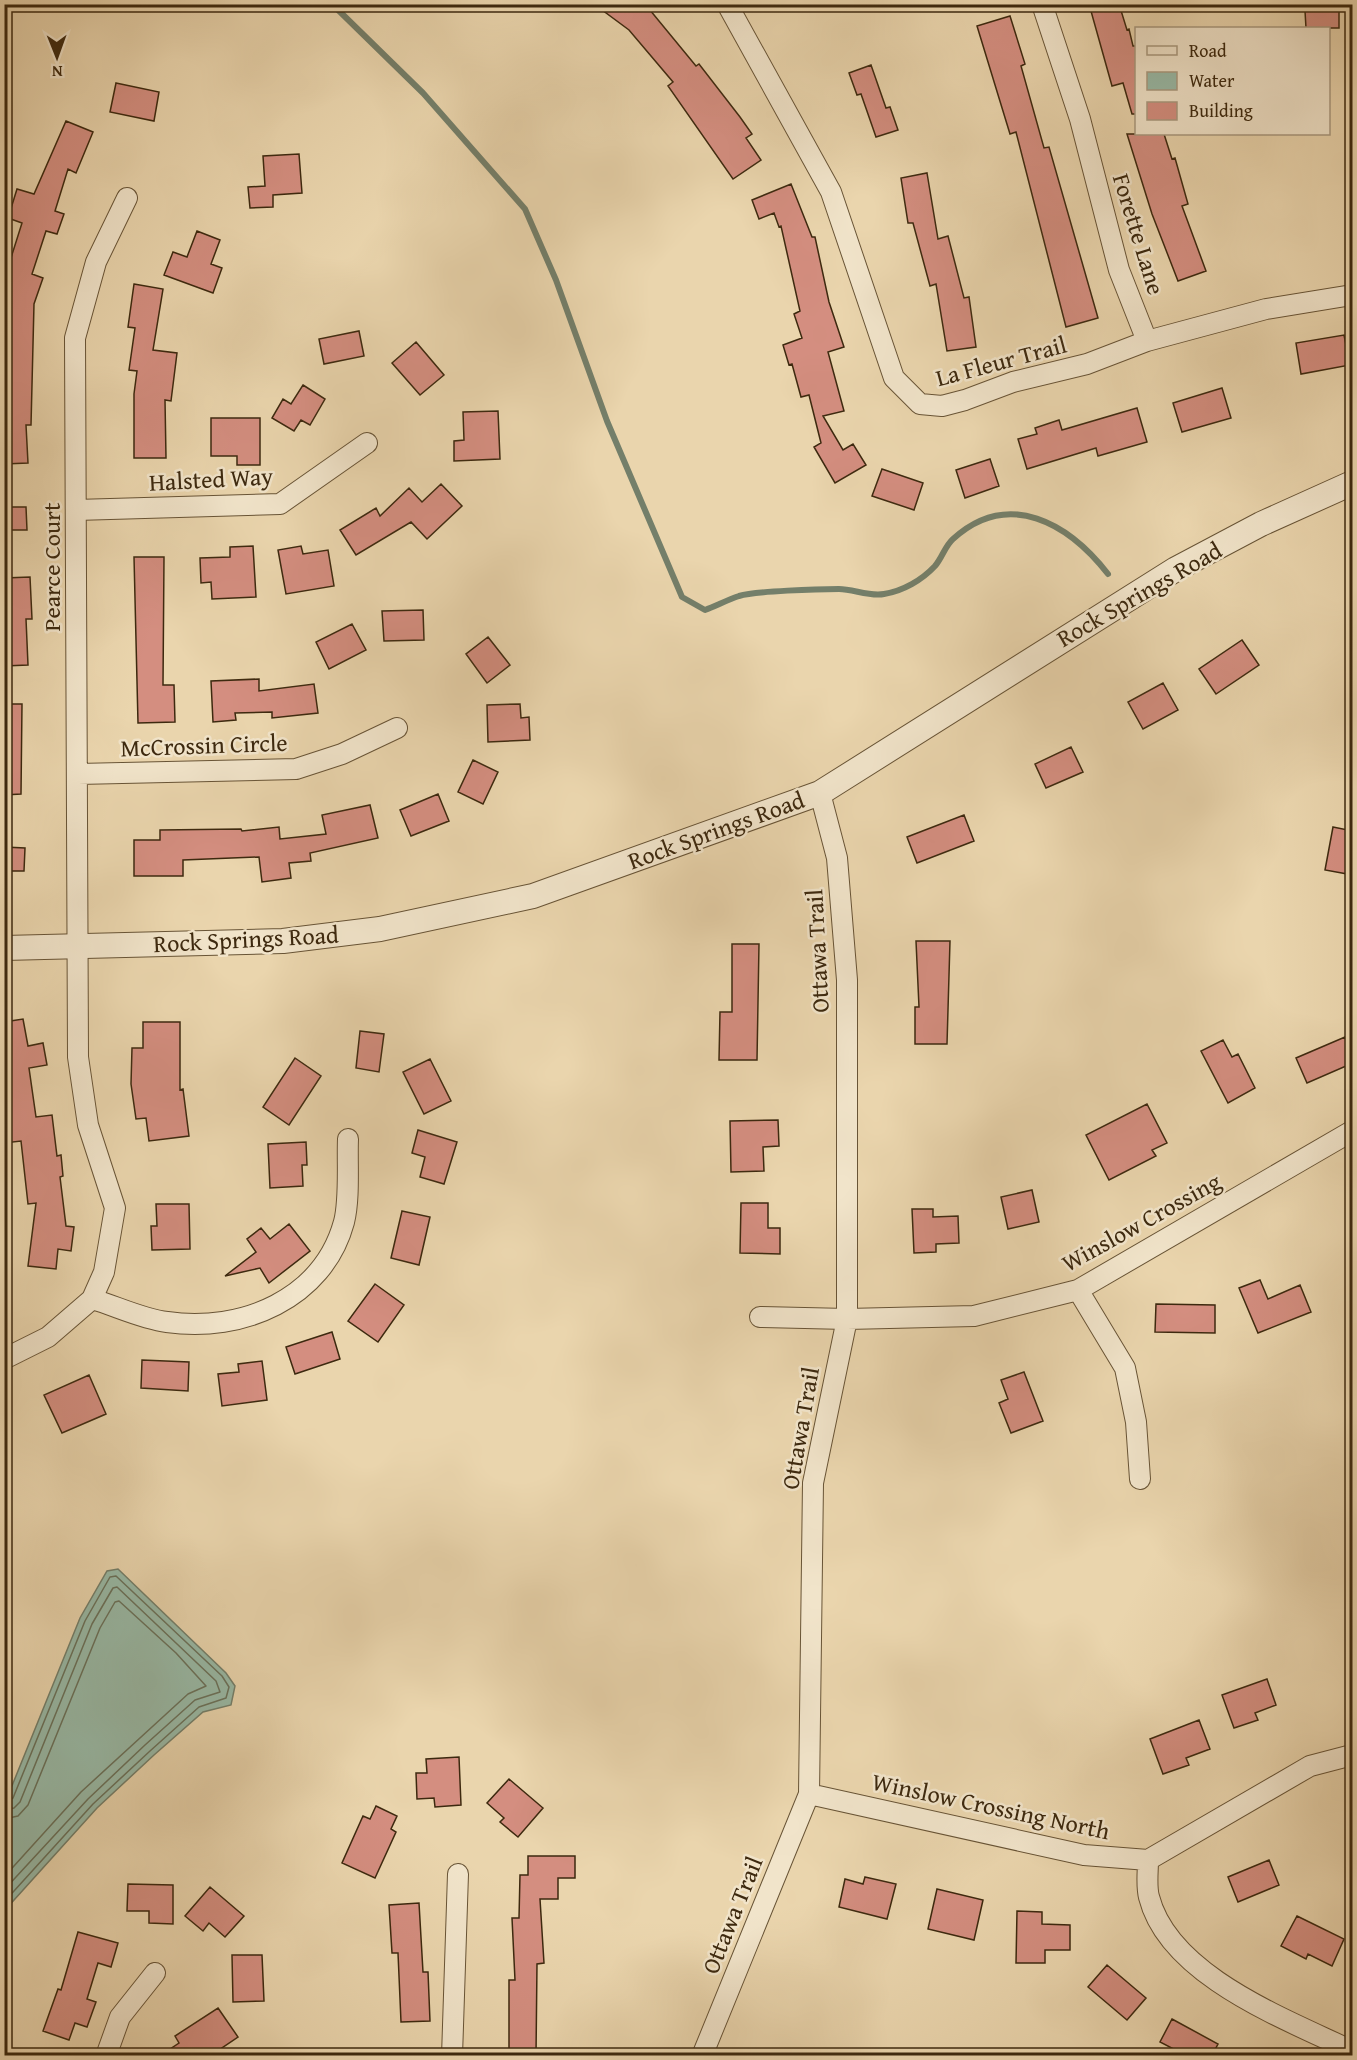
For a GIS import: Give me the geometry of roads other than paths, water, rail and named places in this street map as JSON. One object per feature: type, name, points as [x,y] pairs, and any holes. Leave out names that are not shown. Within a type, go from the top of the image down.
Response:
[{"type":"street","name":"La Fleur Trail","points":[[728,4],[831,192],[894,378],[920,404],[942,406],[965,400],[1013,382],[1087,364],[1148,341],[1266,309],[1353,295]]},
{"type":"street","name":"Forette Lane","points":[[1042,4],[1080,119],[1119,270],[1148,341]]},
{"type":"street","name":"Pearce Court","points":[[92,1299],[104,1272],[115,1208],[88,1125],[78,1058],[75,338],[96,262],[127,198]]},
{"type":"street","name":"Halsted Way","points":[[76,510],[280,504],[367,443]]},
{"type":"street","name":"Rock Springs Road","points":[[4,948],[283,941],[391,927],[533,896],[820,793],[1176,569],[1261,525],[1353,483]]},
{"type":"street","name":"McCrossin Circle","points":[[78,774],[296,769],[342,754],[396,728]]},
{"type":"street","name":"Ottawa Trail","points":[[702,2055],[809,1794],[813,1483],[847,1319],[847,980],[837,858],[820,793]]},
{"type":"street","name":"Winslow Crossing","points":[[760,1317],[847,1319],[974,1316],[1078,1290],[1353,1131]]},
{"type":"street","points":[[4,1359],[48,1337],[92,1299],[166,1322],[223,1324],[262,1313],[289,1299],[333,1255],[345,1219],[348,1139]]},
{"type":"street","points":[[1078,1290],[1125,1368],[1136,1422],[1140,1479]]},
{"type":"street","points":[[1353,1755],[1310,1766],[1148,1860],[1149,1897],[1164,1930],[1185,1958],[1239,1996],[1353,2052]]},
{"type":"street","name":"Winslow Crossing North","points":[[809,1794],[1084,1855],[1148,1860]]},
{"type":"street","points":[[452,2055],[458,1874]]},
{"type":"street","points":[[106,2055],[120,2017],[154,1973]]},
{"type":"water","points":[[118,1569],[226,1673],[235,1686],[231,1705],[203,1712],[154,1755],[97,1808],[5,1910],[5,1803],[80,1618],[107,1571]]},
{"type":"waterway","points":[[332,4],[423,93],[525,209],[556,280],[607,421],[682,597],[705,610],[739,596],[759,593],[839,589],[879,595],[891,593],[905,588],[924,576],[937,563],[950,542],[974,524],[995,516],[1016,514],[1037,519],[1057,528],[1075,540],[1108,574]]}]
